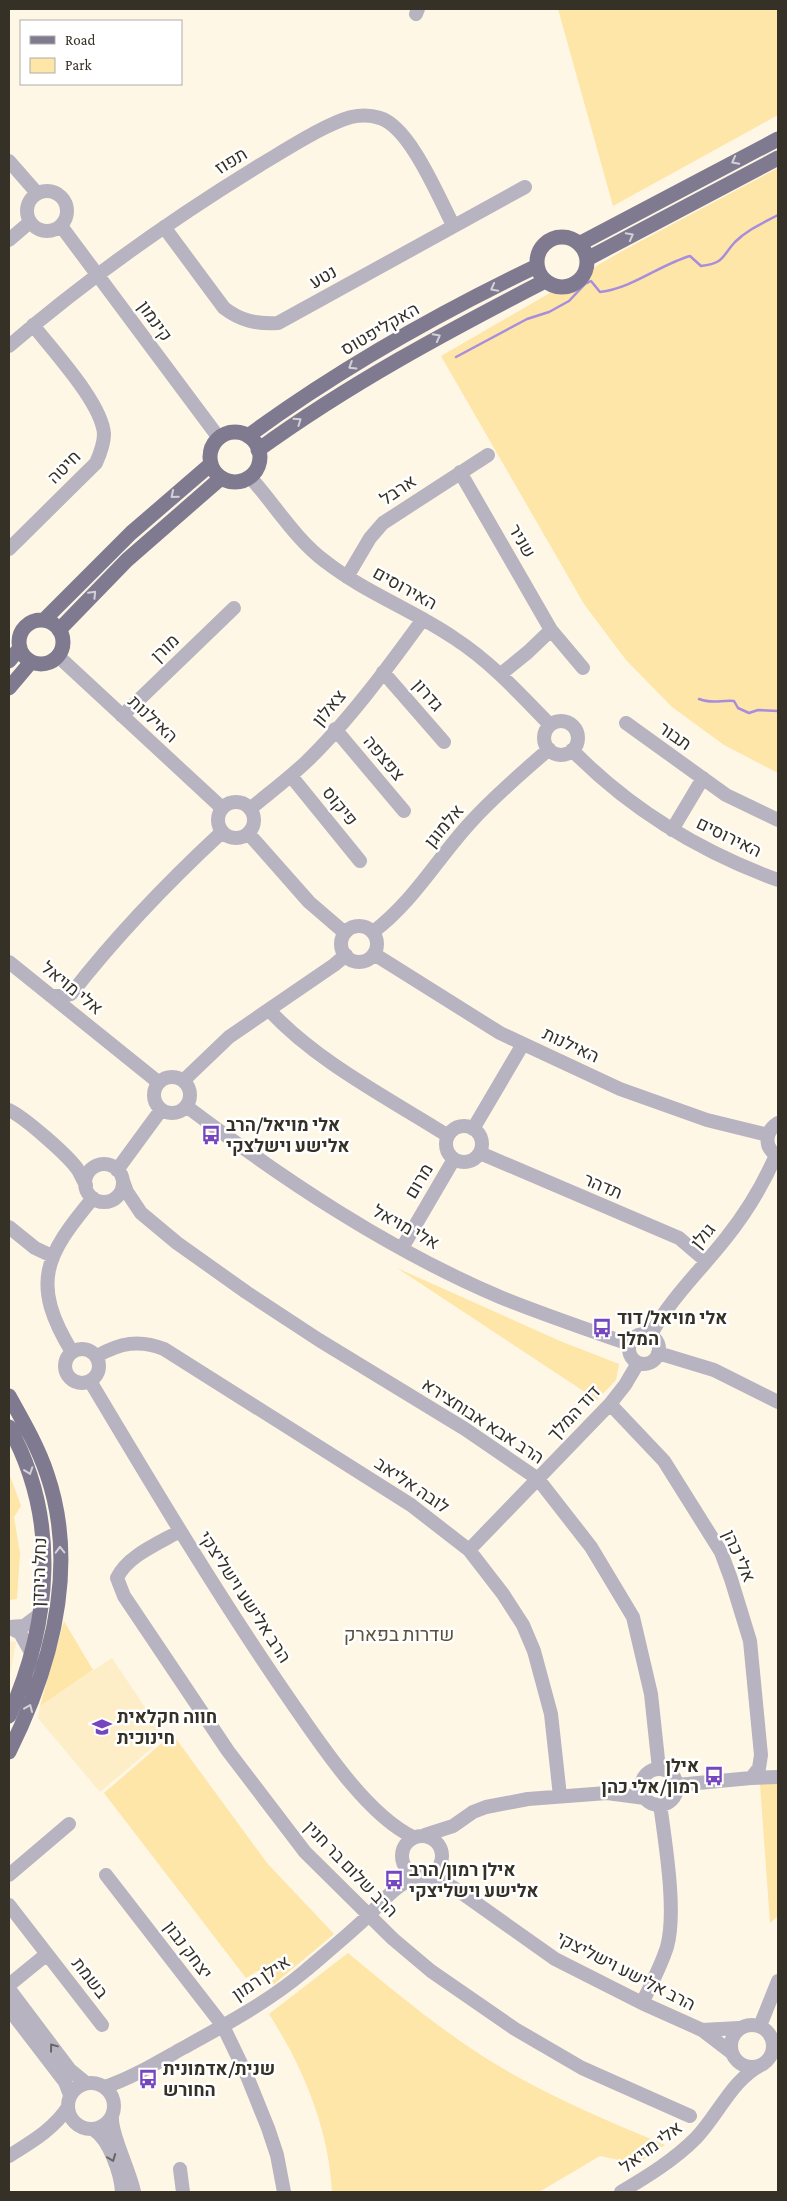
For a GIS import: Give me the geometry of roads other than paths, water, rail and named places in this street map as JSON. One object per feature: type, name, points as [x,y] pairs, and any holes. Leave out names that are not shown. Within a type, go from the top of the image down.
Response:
[{"type":"main road","points":[[579,244],[778,139]]},
{"type":"main road","points":[[587,259],[778,158]]},
{"type":"main road","points":[[560,237],[572,239],[579,244],[587,259],[582,278],[575,284],[558,287],[545,280],[537,266],[537,259],[541,248],[551,239],[560,237]]},
{"type":"main road","name":"האקליפטוס","points":[[248,436],[317,388],[367,357],[537,266]]},
{"type":"main road","name":"האקליפטוס","points":[[258,450],[312,412],[379,370],[545,280]]},
{"type":"main road","points":[[232,432],[248,436],[253,440],[258,450],[259,464],[250,477],[236,482],[221,478],[211,464],[210,452],[214,444],[219,438],[232,432]]},
{"type":"main road","points":[[44,620],[131,533],[211,464]]},
{"type":"main road","points":[[59,630],[128,560],[221,478]]},
{"type":"main road","points":[[44,620],[51,622],[59,630],[63,636],[64,644],[59,657],[50,663],[42,665],[31,662],[24,657],[19,642],[22,630],[33,621],[44,620]]},
{"type":"main road","points":[[9,661],[20,648]]},
{"type":"main road","points":[[9,688],[31,662]]},
{"type":"main road","name":"נחל הירדן","points":[[9,1396],[34,1444],[49,1482],[60,1531],[61,1569],[57,1613],[50,1644],[32,1703],[9,1752]]},
{"type":"main road","name":"נחל הירדן","points":[[9,1427],[25,1459],[33,1482],[43,1532],[44,1576],[40,1614],[32,1654],[9,1716]]},
{"type":"street","name":"תפוז","points":[[9,346],[98,275],[164,227],[234,181],[328,127],[351,117],[368,115],[381,118],[402,132],[411,145],[453,226]]},
{"type":"street","points":[[9,160],[37,193]]},
{"type":"street","name":"נטע","points":[[164,227],[224,308],[234,316],[246,321],[262,324],[278,323],[525,187]]},
{"type":"street","points":[[48,190],[60,194],[64,199],[68,210],[62,226],[45,232],[34,227],[30,222],[27,210],[28,203],[37,193],[48,190]]},
{"type":"street","points":[[9,240],[30,222]]},
{"type":"street","name":"קינמון","points":[[62,226],[219,438]]},
{"type":"street","name":"חיטה","points":[[9,549],[96,463],[102,447],[104,433],[96,408],[33,326]]},
{"type":"street","name":"ארבל","points":[[347,577],[370,538],[383,523],[488,455]]},
{"type":"street","name":"שניר","points":[[460,472],[551,630],[584,668]]},
{"type":"street","name":"האירוסים","points":[[250,477],[299,536],[325,562],[347,577],[423,618],[455,638],[501,674],[550,725]]},
{"type":"street","name":"מורן","points":[[122,716],[234,608]]},
{"type":"street","name":"צאלון","points":[[250,809],[291,776],[335,729],[383,672],[423,618]]},
{"type":"street","points":[[501,674],[551,630]]},
{"type":"street","name":"האילנות","points":[[59,657],[222,808]]},
{"type":"street","name":"גדרון","points":[[383,672],[444,742]]},
{"type":"street","points":[[562,721],[573,726],[578,741],[572,750],[563,755],[549,749],[544,736],[550,725],[562,721]]},
{"type":"street","name":"תבור","points":[[626,723],[726,796],[778,820]]},
{"type":"street","name":"צפצפה","points":[[335,729],[404,811]]},
{"type":"street","name":"אלמוגן","points":[[373,932],[406,902],[469,823],[549,749]]},
{"type":"street","name":"האירוסים","points":[[572,750],[630,802],[672,830],[748,869],[778,880]]},
{"type":"street","name":"פיקוס","points":[[291,776],[360,860]]},
{"type":"street","points":[[672,830],[703,778]]},
{"type":"street","points":[[232,803],[239,803],[250,809],[254,820],[253,826],[248,833],[239,838],[232,838],[222,832],[218,820],[222,808],[232,803]]},
{"type":"street","points":[[53,996],[71,994],[103,953],[147,905],[222,832]]},
{"type":"street","points":[[248,833],[309,902],[345,933]]},
{"type":"street","points":[[358,926],[369,928],[373,932],[377,946],[374,954],[366,960],[358,961],[346,955],[342,947],[345,933],[358,926]]},
{"type":"street","name":"האילנות","points":[[374,954],[500,1033],[620,1089],[707,1120],[768,1135]]},
{"type":"street","points":[[183,1081],[229,1037],[346,955]]},
{"type":"street","name":"אלי מויאל","points":[[9,962],[158,1082]]},
{"type":"street","points":[[71,994],[72,1011]]},
{"type":"street","points":[[269,1010],[292,1034],[319,1054],[448,1136]]},
{"type":"street","points":[[474,1129],[523,1044]]},
{"type":"street","points":[[168,1077],[183,1081],[190,1095],[186,1106],[172,1113],[161,1110],[154,1097],[158,1082],[168,1077]]},
{"type":"street","name":"אלי מויאל","points":[[186,1106],[291,1182],[402,1248],[500,1297],[629,1344]]},
{"type":"street","points":[[9,1110],[29,1124],[78,1169],[87,1191],[99,1200]]},
{"type":"street","points":[[72,1352],[57,1327],[50,1308],[47,1274],[52,1256],[62,1236],[99,1200],[116,1198],[120,1193],[120,1176],[161,1110]]},
{"type":"street","points":[[777,1156],[768,1144],[768,1135],[778,1123]]},
{"type":"street","points":[[463,1126],[474,1129],[482,1142],[480,1153],[475,1159],[467,1162],[454,1159],[446,1148],[448,1136],[463,1126]]},
{"type":"street","points":[[61,1152],[89,1164],[109,1165],[120,1176]]},
{"type":"street","name":"תדהר","points":[[480,1153],[679,1238],[706,1261]]},
{"type":"street","name":"גולן","points":[[650,1336],[661,1315],[727,1238],[751,1204],[777,1156]]},
{"type":"street","name":"מרום","points":[[402,1248],[454,1159]]},
{"type":"street","points":[[86,1185],[89,1172],[102,1164]]},
{"type":"street","name":"הרב אבא אבוחצירא","points":[[120,1176],[126,1192],[141,1212],[177,1243],[246,1292],[465,1429],[538,1479],[591,1547],[633,1618],[651,1694],[660,1769]]},
{"type":"street","name":"הרב אבא אבוחצירא","points":[[99,1200],[119,1204],[141,1212]]},
{"type":"street","points":[[9,1227],[35,1248],[52,1256]]},
{"type":"street","points":[[642,1334],[650,1336],[657,1342],[658,1353],[652,1362],[646,1364],[638,1363],[631,1356],[629,1344],[642,1334]]},
{"type":"street","name":"לובה אליאב","points":[[97,1356],[112,1347],[134,1342],[150,1344],[164,1349],[411,1504],[469,1550],[513,1610],[523,1626],[534,1652],[551,1714],[560,1796]]},
{"type":"street","points":[[82,1348],[88,1349],[97,1356],[100,1367],[98,1373],[90,1381],[75,1382],[66,1373],[65,1362],[72,1352],[82,1348]]},
{"type":"street","points":[[658,1353],[714,1370],[778,1402]]},
{"type":"street","name":"דוד המלך","points":[[469,1550],[610,1404],[625,1386],[638,1363]]},
{"type":"street","name":"הרב אלישע וישליצקי","points":[[90,1381],[180,1531],[270,1672],[348,1780],[387,1820],[396,1837],[402,1860]]},
{"type":"street","name":"אלי כהן","points":[[610,1404],[664,1461],[721,1552],[750,1641],[761,1756],[759,1768],[751,1778]]},
{"type":"street","name":"הרב שלום בר חנין","points":[[180,1531],[132,1560],[121,1569],[117,1578],[124,1596],[228,1751],[305,1852],[368,1916],[431,1971],[515,2028],[582,2068],[690,2116]]},
{"type":"street","points":[[9,1627],[24,1626],[40,1614]]},
{"type":"street","points":[[9,1627],[20,1633],[32,1654]]},
{"type":"street","points":[[761,1756],[778,1775]]},
{"type":"street","points":[[607,1793],[642,1779],[649,1771],[660,1769],[669,1772],[677,1785],[676,1791],[670,1800],[660,1804],[650,1802],[645,1798],[641,1789],[642,1779]]},
{"type":"street","points":[[677,1785],[778,1775]]},
{"type":"street","points":[[453,1826],[436,1871],[421,1876],[411,1873],[402,1860],[404,1845],[419,1836],[453,1826],[473,1812],[486,1807],[560,1796],[607,1793],[645,1798]]},
{"type":"street","points":[[642,2003],[660,1965],[669,1933],[669,1891],[660,1804]]},
{"type":"street","name":"הרב אלישע וישליצקי","points":[[387,1820],[419,1836]]},
{"type":"street","points":[[9,1874],[69,1824]]},
{"type":"street","points":[[419,1836],[436,1840],[442,1856]]},
{"type":"street","name":"הרב אלישע וישליצקי","points":[[442,1856],[445,1870],[459,1891]]},
{"type":"street","name":"אילן רמון","points":[[391,1891],[398,1877],[402,1860]]},
{"type":"street","name":"יצחק נבון","points":[[106,1875],[223,2026],[241,2062],[268,2128],[277,2155],[284,2192]]},
{"type":"street","name":"הרב אלישע וישליצקי","points":[[421,1876],[439,1879],[459,1891],[555,1959],[642,2003],[702,2030],[733,2056]]},
{"type":"street","name":"אילן רמון","points":[[105,2087],[135,2074],[223,2026],[269,1998],[304,1972],[368,1916],[391,1891],[404,1882],[421,1876]]},
{"type":"street","name":"בשמת","points":[[9,1905],[102,2025]]},
{"type":"street","name":"בשמת","points":[[9,1987],[47,1954]]},
{"type":"street","points":[[760,2026],[778,1981]]},
{"type":"street","points":[[9,1987],[70,2070],[86,2083]]},
{"type":"street","points":[[9,2009],[65,2082],[71,2118],[102,2137],[112,2156],[122,2192]]},
{"type":"street","points":[[733,2056],[739,2063],[750,2067],[771,2058],[772,2037],[760,2026],[753,2024],[740,2028],[731,2039],[733,2056],[737,2070],[737,2083]]},
{"type":"street","name":"הרב אלישע וישליצקי","points":[[702,2030],[740,2028]]},
{"type":"street","name":"אלי מויאל","points":[[621,2192],[676,2157],[697,2137],[737,2083],[751,2070],[771,2058]]},
{"type":"street","name":"אילן רמון","points":[[114,2101],[125,2084],[135,2074]]},
{"type":"street","points":[[9,2156],[60,2120],[77,2087],[86,2083],[98,2083],[105,2087],[114,2101],[115,2110],[111,2125],[126,2163],[134,2192]]},
{"type":"street","points":[[51,2127],[63,2125],[87,2128],[104,2126],[112,2118]]},
{"type":"street","points":[[180,2169],[183,2192]]},
{"type":"waterway","points":[[456,357],[527,319],[549,312],[569,301],[585,284],[591,281],[600,292],[624,286],[690,256],[701,266],[719,261],[735,242],[745,234],[778,215]]},
{"type":"waterway","points":[[699,699],[712,702],[734,701],[738,708],[749,713],[758,710],[778,711]]},
{"type":"place","name":"אלי מויאל/הרב אלישע וישלצקי","points":[[211,1135]]},
{"type":"place","name":"אלי מויאל/דוד המלך","points":[[602,1328]]},
{"type":"place","name":"חווה חקלאית חינוכית","points":[[102,1727]]},
{"type":"place","name":"אילן רמון/אלי כהן","points":[[714,1776]]},
{"type":"place","name":"אילן רמון/הרב אלישע וישליצקי","points":[[394,1880]]},
{"type":"place","name":"שנית/אדמונית החורש","points":[[148,2079]]},
{"type":"district","name":"שדרות בפארק","points":[[399,1634]]}]
